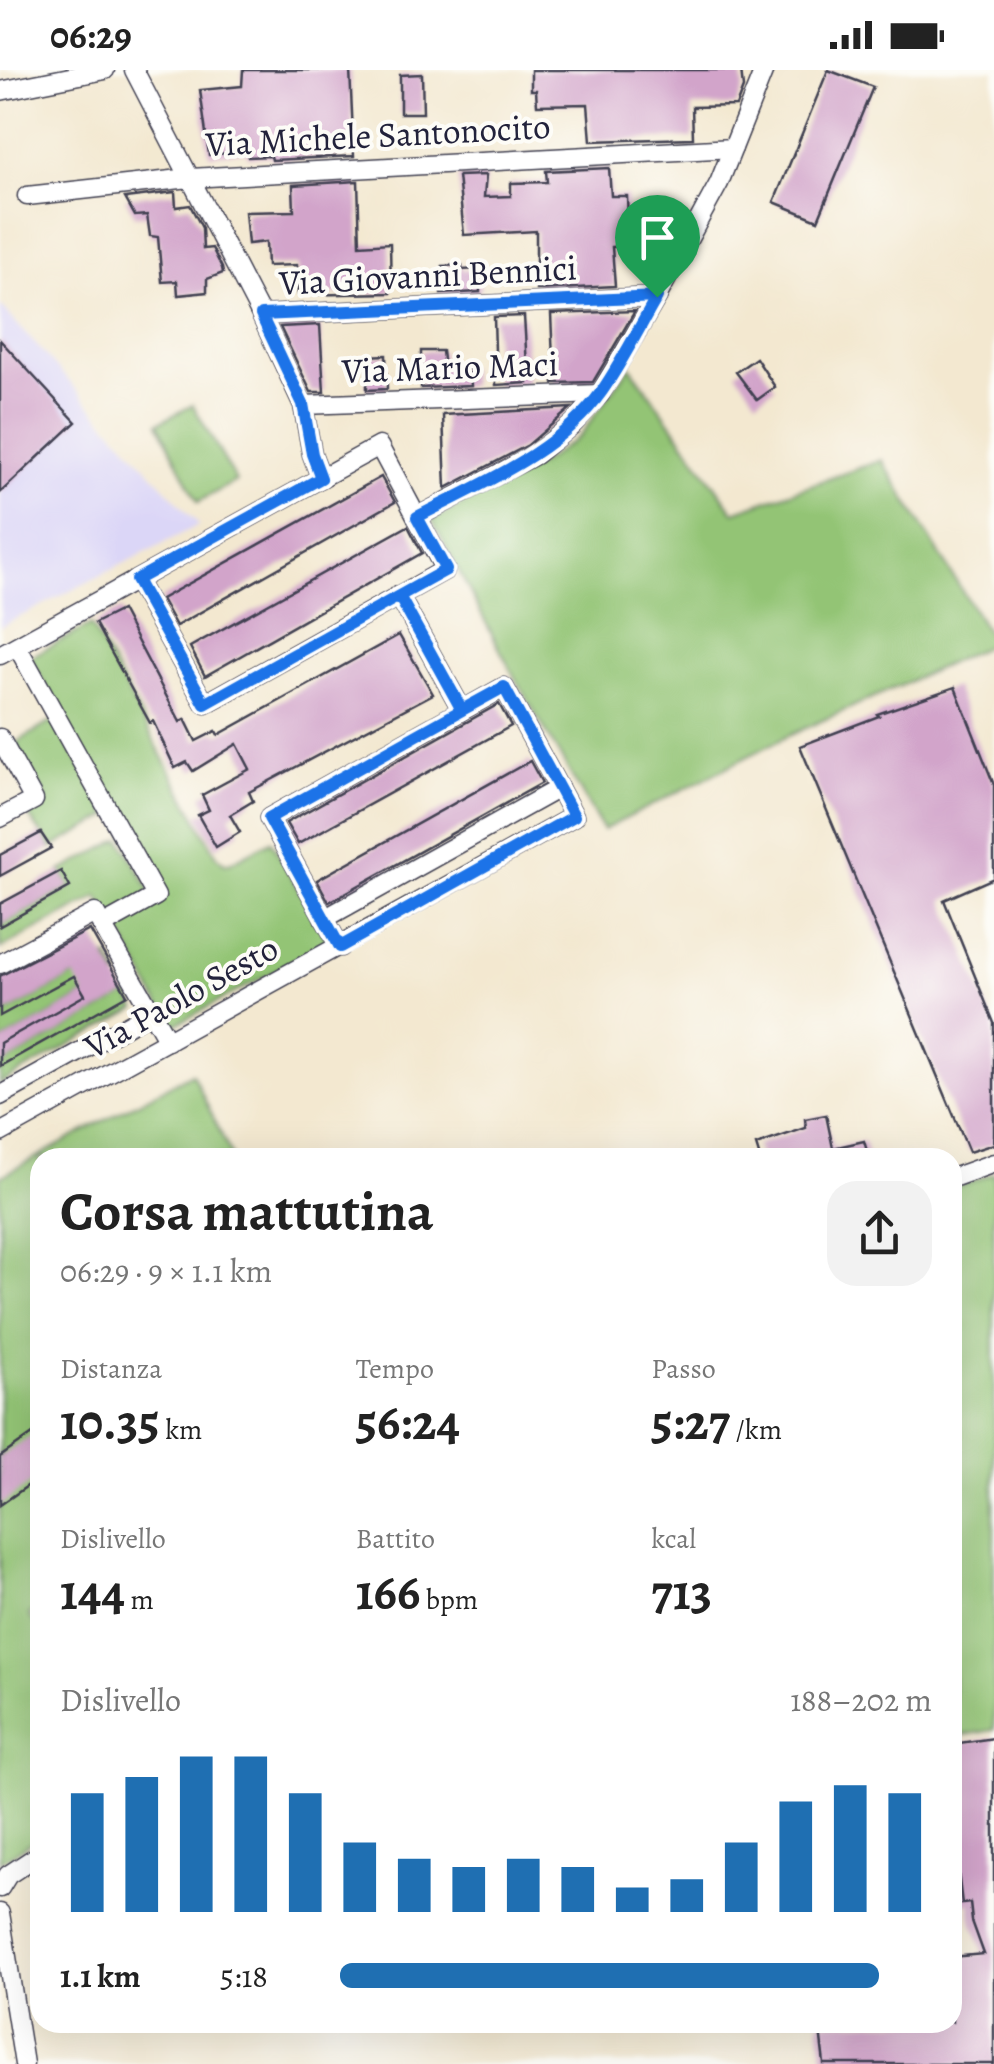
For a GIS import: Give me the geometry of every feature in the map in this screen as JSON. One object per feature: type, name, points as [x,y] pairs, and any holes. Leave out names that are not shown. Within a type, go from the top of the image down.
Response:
[{"type":"street","points":[[0,90],[105,70]]},
{"type":"street","points":[[134,70],[303,404],[312,454],[321,478]]},
{"type":"street","points":[[417,517],[536,454],[573,424],[600,394],[711,197],[764,70]]},
{"type":"street","name":"Via Michele Santonocito","points":[[27,196],[190,178],[733,148]]},
{"type":"street","name":"Via Giovanni Bennici","points":[[261,315],[657,297]]},
{"type":"street","name":"Via Mario Maci","points":[[303,404],[600,394]]},
{"type":"street","points":[[0,656],[136,580],[379,446],[446,570],[205,704],[136,580]]},
{"type":"street","points":[[399,596],[462,710]]},
{"type":"street","points":[[0,964],[156,896],[18,646]]},
{"type":"street","points":[[324,918],[558,788],[504,687],[269,818],[324,918],[340,947]]},
{"type":"street","points":[[0,738],[34,800],[0,818]]},
{"type":"street","name":"Via Paolo Sesto","points":[[0,1133],[574,816],[558,788]]},
{"type":"street","points":[[99,919],[168,1041]]},
{"type":"street","points":[[0,1096],[152,1012]]},
{"type":"street","points":[[962,1174],[994,1163]]},
{"type":"street","points":[[1,1884],[30,1860]]},
{"type":"street","points":[[0,1913],[24,2064]]},
{"type":"shaded area","points":[[0,305],[199,525],[0,627]]},
{"type":"green space","points":[[630,366],[734,512],[882,460],[994,643],[788,736],[603,830],[517,682],[432,520],[540,464],[580,436]]},
{"type":"green space","points":[[193,405],[236,481],[198,502],[158,423]]},
{"type":"green space","points":[[91,625],[217,856],[229,863],[271,841],[329,942],[171,1027],[117,925],[159,898],[30,657]]},
{"type":"green space","points":[[54,720],[109,816],[51,848],[27,813],[47,800],[16,743]]},
{"type":"green space","points":[[121,839],[153,895],[112,918],[98,897],[0,949],[0,926],[69,887],[61,871]]},
{"type":"green space","points":[[108,957],[119,976],[0,1043],[0,1016]]},
{"type":"green space","points":[[128,994],[136,1009],[0,1084],[0,1066]]},
{"type":"green space","points":[[192,1073],[228,1148],[54,1148]]},
{"type":"green space","points":[[30,1161],[30,1843],[0,1862],[0,1177]]},
{"type":"green space","points":[[994,1173],[994,1730],[962,1735],[962,1185]]},
{"type":"building","points":[[243,70],[350,70],[354,156],[272,160],[271,156],[248,157],[246,151],[209,155],[200,90],[242,86]]},
{"type":"building","points":[[531,70],[741,70],[743,88],[736,106],[692,107],[693,138],[591,141],[588,104],[537,105],[536,90],[531,90]]},
{"type":"building","points":[[828,70],[873,87],[818,220],[774,202]]},
{"type":"building","points":[[422,74],[423,113],[400,113],[400,75]]},
{"type":"building","points":[[609,168],[611,196],[627,196],[629,246],[612,247],[615,286],[536,290],[536,231],[464,235],[458,176],[486,175],[484,197],[511,196],[511,183],[547,182],[546,171]]},
{"type":"building","points":[[358,181],[360,245],[390,243],[391,293],[298,295],[297,265],[267,266],[266,242],[248,244],[245,212],[294,211],[293,185]]},
{"type":"building","points":[[175,192],[176,207],[190,205],[202,228],[203,249],[212,248],[222,268],[223,273],[207,279],[207,292],[178,295],[177,281],[162,282],[158,237],[150,236],[147,215],[135,216],[125,198]]},
{"type":"building","points":[[462,265],[462,270],[479,269],[480,292],[441,294],[439,274],[444,274],[443,266]]},
{"type":"building","points":[[635,311],[593,382],[554,383],[551,314]]},
{"type":"building","points":[[524,316],[528,383],[496,385],[494,317]]},
{"type":"building","points":[[320,325],[324,392],[311,392],[280,327]]},
{"type":"building","points":[[0,340],[76,422],[0,493]]},
{"type":"building","points":[[421,351],[442,351],[444,369],[470,369],[471,386],[421,388]]},
{"type":"building","points":[[386,355],[387,389],[367,390],[367,356]]},
{"type":"building","points":[[756,358],[775,387],[757,400],[736,372]]},
{"type":"building","points":[[571,408],[528,445],[446,488],[443,415]]},
{"type":"building","points":[[381,477],[395,502],[176,626],[161,599]]},
{"type":"building","points":[[408,526],[422,553],[205,676],[190,647]]},
{"type":"building","points":[[121,610],[180,722],[185,719],[196,741],[216,731],[218,735],[399,635],[433,694],[249,792],[253,801],[230,815],[240,832],[216,847],[198,815],[209,810],[202,795],[250,769],[237,744],[193,771],[187,762],[175,768],[153,721],[150,723],[95,623]]},
{"type":"building","points":[[955,687],[994,785],[994,878],[944,900],[994,1023],[994,1144],[969,1152],[800,746]]},
{"type":"building","points":[[499,704],[511,726],[298,844],[286,823]]},
{"type":"building","points":[[530,761],[542,783],[329,902],[317,880]]},
{"type":"building","points":[[41,833],[51,848],[0,876],[0,855]]},
{"type":"building","points":[[61,871],[70,887],[0,926],[0,904]]},
{"type":"building","points":[[90,930],[127,995],[0,1066],[0,1043],[85,995],[74,976],[0,1016],[0,976]]},
{"type":"building","points":[[826,1115],[833,1148],[757,1148],[756,1145],[806,1128],[805,1119]]},
{"type":"building","points":[[864,1141],[866,1148],[833,1148]]},
{"type":"building","points":[[30,1436],[30,1484],[0,1505],[0,1457]]},
{"type":"building","points":[[994,1738],[994,2064],[824,2064],[820,2033],[962,2033],[962,1956],[984,1954],[970,1903],[962,1904],[962,1743]]},
{"type":"route","points":[[657,297],[261,315],[303,404],[312,454],[321,478],[136,580],[205,704],[399,596],[462,710],[269,818],[340,947],[574,816],[504,687],[462,710],[399,596],[446,570],[417,517],[536,454],[573,424],[600,394],[657,297]]}]
